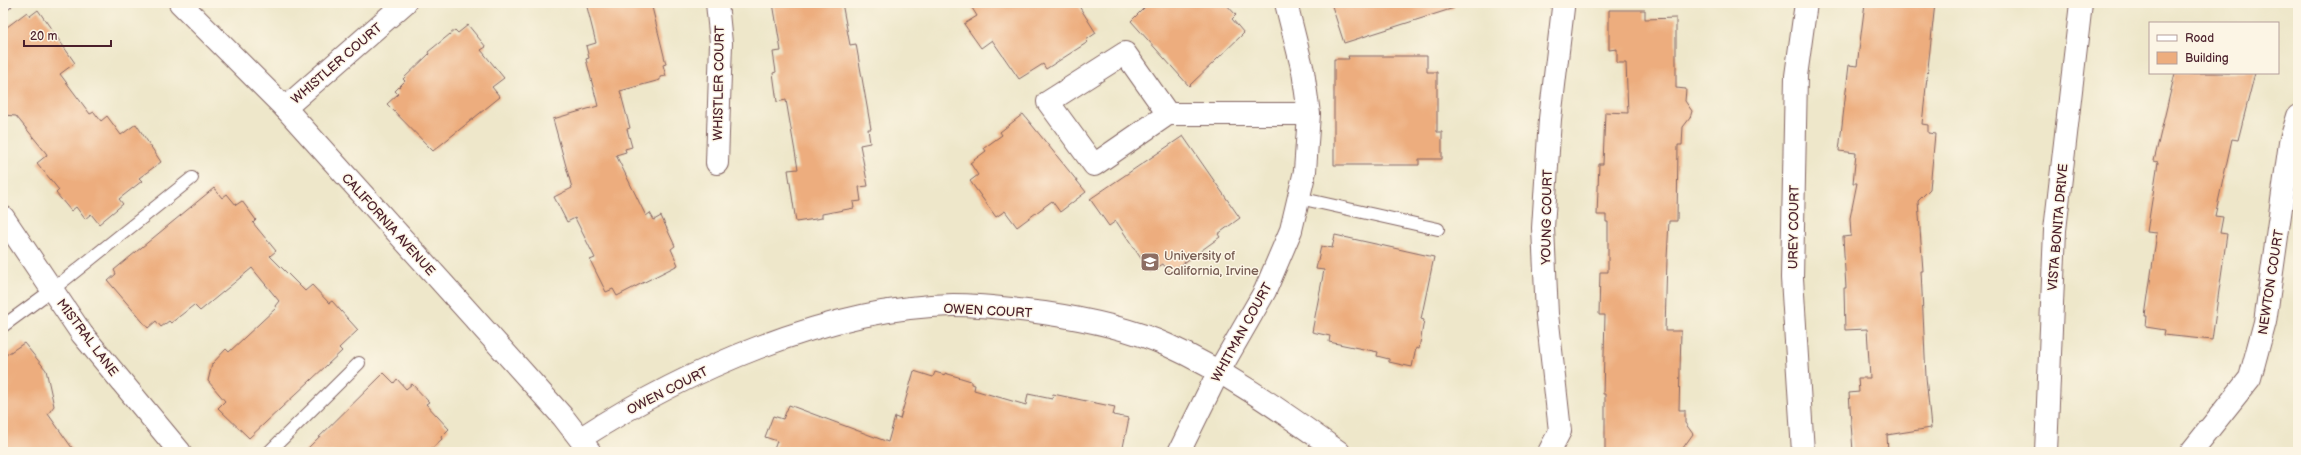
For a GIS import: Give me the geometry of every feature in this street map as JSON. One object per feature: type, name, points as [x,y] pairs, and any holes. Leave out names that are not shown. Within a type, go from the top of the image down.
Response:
[{"type":"street","name":"CALIFORNIA AVENUE","points":[[180,3],[285,108],[586,445]]},
{"type":"street","name":"WHISTLER COURT","points":[[285,108],[405,3]]},
{"type":"street","name":"WHISTLER COURT","points":[[717,3],[721,44],[717,163]]},
{"type":"street","name":"WHITMAN COURT","points":[[1179,452],[1219,371],[1265,291],[1291,230],[1299,198],[1305,171],[1309,114],[1303,71],[1286,3]]},
{"type":"street","name":"YOUNG COURT","points":[[1549,452],[1560,431],[1547,314],[1543,228],[1550,119],[1564,8],[1562,3]]},
{"type":"street","name":"UREY COURT","points":[[1803,452],[1792,278],[1796,76],[1806,3]]},
{"type":"street","name":"VISTA BONITA DRIVE","points":[[2046,452],[2055,230],[2081,3]]},
{"type":"street","points":[[1168,114],[1125,53],[1048,102],[1094,165],[1168,114],[1309,114]]},
{"type":"street","name":"NEWTON COURT","points":[[2191,452],[2250,378],[2265,322],[2290,143],[2298,116]]},
{"type":"street","name":"MISTRAL LANE","points":[[3,217],[82,334],[180,452]]},
{"type":"street","name":"OWEN COURT","points":[[586,445],[608,420],[720,363],[818,327],[872,314],[953,305],[1017,309],[1070,317],[1117,328],[1166,344],[1219,371],[1339,452]]},
{"type":"lane","points":[[3,326],[52,290],[192,178]]},
{"type":"lane","points":[[1299,198],[1438,229]]},
{"type":"lane","points":[[269,452],[359,363]]},
{"type":"building","points":[[586,3],[651,3],[666,64],[663,65],[666,76],[660,77],[660,80],[620,91],[630,128],[627,129],[632,147],[625,149],[626,152],[616,155],[646,216],[650,213],[654,220],[661,216],[675,246],[671,249],[678,265],[617,296],[613,289],[606,292],[590,260],[595,258],[575,218],[567,222],[554,197],[572,188],[553,119],[598,106],[586,59],[589,58],[586,46],[596,43]]},
{"type":"building","points":[[773,3],[842,3],[850,45],[856,44],[871,129],[868,129],[870,143],[860,145],[868,186],[859,187],[861,201],[853,202],[854,208],[822,214],[822,218],[796,222],[788,170],[798,169],[786,100],[777,102],[773,73],[776,72],[773,52],[781,51]]},
{"type":"building","points":[[969,3],[1077,3],[1096,33],[1086,40],[1088,42],[1046,69],[1043,64],[1019,79],[992,40],[981,48],[964,24],[977,16]]},
{"type":"building","points":[[1149,3],[1225,3],[1236,15],[1232,19],[1244,33],[1189,86],[1131,21]]},
{"type":"building","points":[[1331,3],[1453,3],[1454,8],[1344,43]]},
{"type":"building","points":[[1865,3],[1935,3],[1922,124],[1928,125],[1928,133],[1935,134],[1930,189],[1918,201],[1923,271],[1921,271],[1926,377],[1931,428],[1887,435],[1888,452],[1853,452],[1849,393],[1859,392],[1858,378],[1870,378],[1867,329],[1845,330],[1844,288],[1846,288],[1843,237],[1851,236],[1850,218],[1857,183],[1853,183],[1856,153],[1839,151],[1849,65],[1857,66]]},
{"type":"building","points":[[38,10],[75,63],[60,74],[90,114],[94,112],[101,121],[107,116],[121,135],[136,124],[161,162],[139,178],[142,181],[119,199],[123,204],[99,224],[91,214],[85,219],[76,207],[71,211],[56,193],[59,190],[37,163],[47,155],[46,153],[16,116],[3,115],[3,30],[27,12],[30,16]]},
{"type":"building","points":[[1609,10],[1645,10],[1645,19],[1676,18],[1676,88],[1686,89],[1685,101],[1692,111],[1690,118],[1683,127],[1682,145],[1678,145],[1677,221],[1669,221],[1667,258],[1665,331],[1681,331],[1679,410],[1685,410],[1685,423],[1693,434],[1680,452],[1605,452],[1605,394],[1603,394],[1605,315],[1599,315],[1600,272],[1608,272],[1608,222],[1606,222],[1606,215],[1597,215],[1599,164],[1603,164],[1605,112],[1628,113],[1626,63],[1617,63],[1617,49],[1609,50]]},
{"type":"building","points":[[468,25],[486,47],[481,50],[504,78],[492,87],[500,97],[433,151],[387,104],[398,94],[395,91],[405,81],[403,79],[429,54],[428,52],[455,30],[458,33]]},
{"type":"building","points":[[1348,56],[1427,56],[1427,72],[1437,72],[1437,132],[1442,132],[1442,159],[1419,159],[1419,165],[1334,165],[1334,59],[1349,59]]},
{"type":"building","points":[[2175,74],[2255,74],[2238,140],[2232,139],[2215,216],[2223,217],[2220,233],[2227,234],[2212,340],[2164,335],[2165,330],[2146,327],[2147,316],[2145,316],[2157,233],[2147,232],[2158,162],[2154,161]]},
{"type":"building","points":[[1023,114],[1086,192],[1060,212],[1052,201],[1017,227],[1005,211],[996,217],[970,181],[978,175],[970,163],[986,151],[984,148],[1002,135],[1000,132]]},
{"type":"building","points":[[1183,136],[1240,218],[1218,234],[1220,237],[1170,273],[1163,264],[1150,272],[1116,221],[1109,226],[1090,199]]},
{"type":"building","points":[[214,188],[222,198],[227,194],[236,205],[242,201],[256,220],[253,223],[276,251],[270,256],[305,291],[312,285],[329,303],[332,301],[358,330],[339,348],[342,351],[249,438],[218,408],[225,401],[208,381],[212,364],[226,349],[229,352],[276,308],[275,306],[279,301],[252,268],[200,311],[194,305],[171,323],[169,321],[161,327],[156,321],[148,328],[108,281],[116,274],[114,270]]},
{"type":"building","points":[[1335,235],[1434,257],[1421,319],[1424,320],[1419,349],[1416,348],[1412,367],[1389,362],[1389,359],[1377,356],[1378,352],[1329,342],[1330,336],[1312,332],[1324,270],[1316,269],[1321,246],[1332,248]]},
{"type":"building","points":[[24,343],[46,370],[54,406],[48,414],[75,452],[3,452],[3,357]]},
{"type":"building","points":[[914,371],[933,377],[935,372],[945,375],[945,373],[971,381],[971,384],[975,385],[974,390],[1026,405],[1028,394],[1052,399],[1053,394],[1115,407],[1113,415],[1129,418],[1122,452],[773,452],[777,441],[765,437],[773,416],[783,419],[789,405],[888,442],[895,417],[900,419]]},
{"type":"building","points":[[384,373],[394,383],[397,379],[406,389],[412,384],[429,402],[426,404],[449,429],[441,437],[442,439],[428,452],[304,452]]},
{"type":"place","name":"University of California, Irvine","points":[[1150,262]]}]
